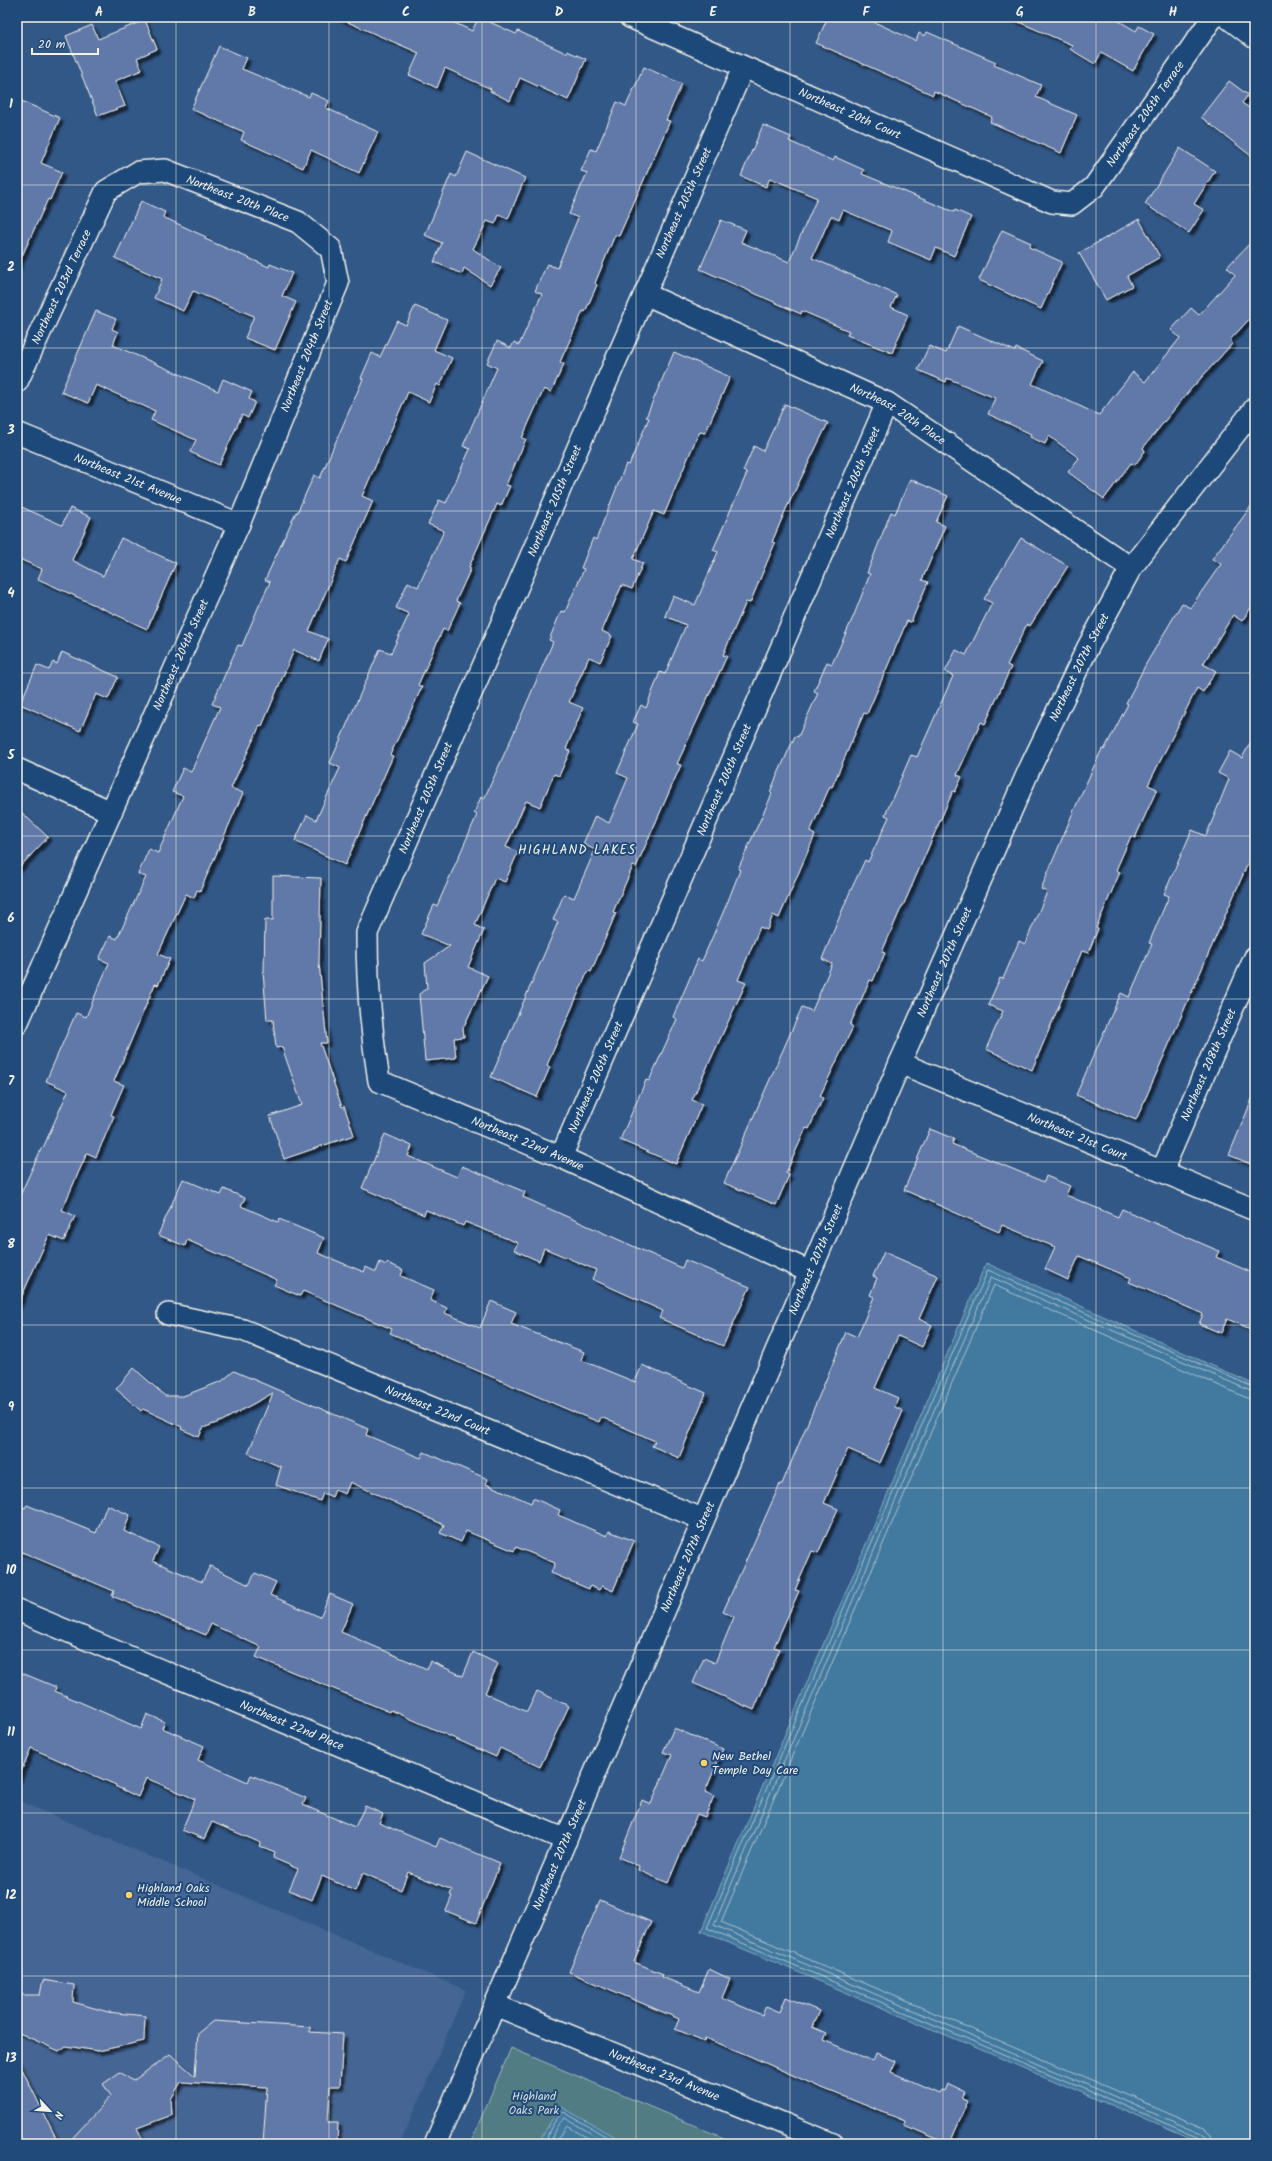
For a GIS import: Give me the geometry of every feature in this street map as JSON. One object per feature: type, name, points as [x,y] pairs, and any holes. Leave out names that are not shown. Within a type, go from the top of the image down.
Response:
[{"type":"street","name":"Northeast 20th Court","points":[[630,17],[1052,202],[1072,204]]},
{"type":"street","name":"Northeast 206th Terrace","points":[[1072,204],[1094,187],[1213,17]]},
{"type":"street","points":[[1227,17],[1255,38]]},
{"type":"street","name":"Northeast 205th Street","points":[[367,933],[744,68]]},
{"type":"street","name":"Northeast 20th Place","points":[[106,191],[138,172],[165,170],[298,222],[331,250],[338,282]]},
{"type":"street","name":"Northeast 203rd Terrace","points":[[17,382],[106,191]]},
{"type":"street","name":"Northeast 204th Street","points":[[17,1024],[238,524],[338,282]]},
{"type":"street","name":"Northeast 20th Place","points":[[645,294],[886,403],[1132,568]]},
{"type":"street","name":"Northeast 206th Street","points":[[561,1157],[886,403]]},
{"type":"street","name":"Northeast 207th Street","points":[[435,2144],[702,1519],[900,1063],[1030,770],[1088,647],[1132,568],[1255,408]]},
{"type":"street","name":"Northeast 21st Avenue","points":[[17,433],[238,524]]},
{"type":"street","points":[[17,769],[111,812]]},
{"type":"street","name":"Northeast 22nd Avenue","points":[[367,933],[367,985],[372,1037],[379,1081],[561,1157],[810,1272]]},
{"type":"street","name":"Northeast 208th Street","points":[[1162,1171],[1255,957]]},
{"type":"street","name":"Northeast 21st Court","points":[[900,1063],[1255,1210]]},
{"type":"street","name":"Northeast 22nd Court","points":[[168,1314],[243,1330],[702,1519]]},
{"type":"street","name":"Northeast 22nd Place","points":[[17,1610],[566,1840]]},
{"type":"street","name":"Northeast 23rd Avenue","points":[[495,2005],[833,2144]]},
{"type":"shaded area","name":"Highland Oaks Middle School","points":[[17,1800],[466,1990],[400,2144],[17,2144]]},
{"type":"green space","name":"Highland Oaks Park","points":[[511,2048],[738,2144],[470,2144]]},
{"type":"water","points":[[986,1263],[1255,1385],[1255,2144],[1203,2144],[701,1931]]},
{"type":"water","points":[[562,2107],[627,2144],[543,2144],[542,2137],[551,2121]]},
{"type":"building","points":[[336,17],[442,17],[472,31],[479,17],[516,34],[518,31],[566,53],[567,51],[586,59],[568,100],[520,78],[510,101],[490,91],[491,89],[445,68],[437,88],[409,75],[419,53]]},
{"type":"building","points":[[828,17],[863,17],[916,41],[919,33],[925,36],[927,32],[996,62],[994,65],[1041,85],[1036,97],[1077,115],[1061,153],[990,122],[992,117],[934,91],[933,95],[816,43]]},
{"type":"building","points":[[1007,17],[1112,17],[1136,31],[1139,26],[1154,34],[1133,71],[1101,53],[1095,64],[1070,49],[1072,45]]},
{"type":"building","points":[[145,20],[157,49],[137,58],[142,70],[115,81],[125,106],[98,116],[66,36],[92,25],[98,39]]},
{"type":"building","points":[[219,46],[247,58],[242,69],[309,97],[311,93],[329,101],[326,108],[378,132],[359,173],[311,150],[303,168],[241,140],[244,132],[191,109]]},
{"type":"building","points":[[644,67],[682,84],[666,120],[670,121],[619,236],[615,235],[595,283],[597,285],[585,312],[583,311],[560,362],[564,364],[551,392],[544,389],[522,438],[526,439],[506,485],[510,486],[501,506],[497,504],[469,567],[471,568],[456,601],[460,603],[447,631],[443,629],[418,685],[422,687],[390,755],[393,756],[345,865],[295,841],[307,815],[316,820],[340,768],[330,763],[380,649],[391,653],[409,614],[396,608],[408,582],[418,587],[444,531],[428,524],[439,500],[446,503],[470,449],[463,446],[497,368],[487,363],[497,341],[511,348],[514,342],[519,345],[542,294],[535,291],[547,264],[557,268],[578,218],[569,214],[587,173],[581,171],[591,149],[596,151],[617,102],[626,106]]},
{"type":"building","points":[[1229,81],[1248,95],[1242,103],[1255,112],[1255,159],[1201,117]]},
{"type":"building","points":[[17,99],[60,118],[41,163],[62,172],[17,267]]},
{"type":"building","points":[[763,125],[791,137],[789,141],[833,161],[835,157],[864,170],[862,174],[954,212],[955,210],[971,217],[954,256],[936,248],[931,260],[888,242],[892,231],[843,210],[839,220],[831,216],[812,258],[897,295],[891,307],[908,315],[892,353],[847,335],[849,331],[802,311],[801,314],[700,269],[721,220],[746,230],[741,242],[789,262],[817,198],[770,178],[766,187],[741,176]]},
{"type":"building","points":[[1180,148],[1215,171],[1194,204],[1204,210],[1189,233],[1145,204]]},
{"type":"building","points":[[467,152],[525,178],[508,219],[499,215],[495,224],[487,221],[473,249],[501,268],[490,285],[464,268],[462,274],[434,262],[442,243],[425,235],[451,174],[456,177]]},
{"type":"building","points":[[141,201],[165,212],[163,217],[206,237],[205,239],[269,267],[270,264],[292,273],[282,296],[296,302],[275,350],[245,338],[254,316],[193,291],[183,311],[154,298],[162,279],[115,258]]},
{"type":"building","points":[[1139,219],[1160,257],[1127,276],[1132,286],[1106,300],[1079,253]]},
{"type":"building","points":[[1002,230],[1031,243],[1029,247],[1062,262],[1041,309],[979,280]]},
{"type":"building","points":[[1255,238],[1255,313],[1230,340],[1233,343],[1190,390],[1143,448],[1145,451],[1135,465],[1131,463],[1104,499],[1068,472],[1079,458],[1049,436],[1045,444],[1030,437],[1031,434],[988,414],[995,398],[947,378],[946,382],[918,370],[929,346],[946,353],[958,326],[1015,351],[1016,348],[1043,361],[1032,384],[1099,415],[1133,372],[1145,382],[1180,338],[1171,330],[1191,308],[1199,315],[1235,275],[1227,267]]},
{"type":"building","points":[[415,306],[447,320],[434,350],[452,358],[440,386],[437,384],[429,402],[408,392],[362,496],[373,501],[346,562],[340,559],[309,631],[328,639],[319,661],[294,650],[262,726],[260,725],[231,788],[243,793],[200,891],[197,890],[194,898],[186,894],[158,954],[170,959],[158,985],[155,984],[114,1081],[124,1085],[111,1115],[114,1116],[96,1157],[87,1153],[62,1210],[75,1216],[64,1241],[49,1235],[17,1307],[17,1202],[68,1091],[46,1081],[76,1013],[86,1017],[109,963],[99,959],[110,936],[117,939],[146,877],[138,874],[149,849],[158,853],[183,796],[172,792],[183,768],[191,772],[220,707],[212,704],[238,645],[242,646],[270,582],[265,580],[296,512],[297,513],[314,475],[320,478],[363,379],[361,378],[372,353],[380,357],[397,321],[406,325]]},
{"type":"building","points":[[96,311],[116,319],[112,329],[118,332],[113,345],[218,391],[223,379],[252,392],[249,399],[255,402],[248,418],[242,415],[219,465],[190,452],[196,440],[151,420],[155,411],[96,385],[88,403],[61,392]]},
{"type":"building","points":[[674,352],[730,377],[705,433],[700,432],[696,439],[664,515],[654,511],[633,559],[643,563],[632,589],[622,585],[602,631],[612,636],[600,662],[589,657],[569,702],[583,708],[566,749],[570,751],[559,776],[554,774],[540,807],[526,801],[506,847],[518,852],[505,882],[495,878],[475,925],[484,930],[468,967],[488,976],[463,1028],[464,1037],[454,1038],[456,1058],[425,1061],[419,994],[427,988],[425,963],[450,946],[421,934],[434,905],[437,906],[477,815],[474,813],[481,797],[484,799],[516,728],[553,642],[549,640],[561,611],[565,612],[584,569],[581,568],[593,538],[596,540],[626,464],[629,465],[649,418],[646,417]]},
{"type":"building","points":[[785,404],[828,423],[786,509],[772,542],[775,543],[750,603],[746,602],[723,655],[727,656],[677,764],[681,765],[636,867],[633,866],[613,912],[616,913],[591,972],[588,971],[547,1065],[550,1067],[537,1097],[491,1077],[558,922],[553,920],[564,894],[574,898],[595,850],[583,844],[595,816],[609,823],[628,778],[617,773],[638,724],[633,722],[641,705],[646,708],[660,672],[665,674],[686,625],[665,616],[673,596],[695,605],[718,552],[713,550],[747,473],[743,471],[754,446],[763,451]]},
{"type":"building","points":[[910,479],[948,496],[936,522],[945,526],[922,580],[928,582],[911,622],[907,621],[867,714],[864,713],[832,787],[830,786],[810,832],[815,835],[779,918],[773,915],[767,930],[760,927],[738,980],[746,983],[692,1100],[702,1104],[676,1164],[620,1140],[646,1080],[649,1081],[677,1019],[673,1017],[698,959],[702,961],[728,901],[740,870],[738,869],[772,794],[770,792],[777,776],[795,736],[798,737],[818,693],[814,691],[827,662],[832,664],[854,615],[870,574],[867,573],[891,512],[895,514]]},
{"type":"building","points":[[1255,501],[1255,602],[1242,621],[1233,615],[1203,664],[1216,671],[1203,692],[1197,688],[1148,785],[1157,789],[1135,838],[1131,836],[1116,870],[1120,872],[1096,928],[1098,929],[1088,953],[1082,951],[1032,1070],[986,1049],[1003,1011],[988,1005],[1000,978],[1003,979],[1019,941],[1025,944],[1047,892],[1041,889],[1074,810],[1102,749],[1104,750],[1128,704],[1126,703],[1146,664],[1182,603],[1190,608],[1221,564],[1212,559]]},
{"type":"building","points":[[17,505],[62,525],[70,508],[91,517],[72,560],[103,576],[121,538],[176,563],[147,629],[38,579],[42,569],[17,558]]},
{"type":"building","points":[[1021,538],[1068,566],[1030,626],[1027,624],[1007,665],[1011,667],[985,724],[981,722],[957,775],[962,777],[955,792],[953,791],[902,906],[882,952],[885,953],[873,981],[870,980],[850,1025],[853,1027],[820,1096],[823,1098],[809,1129],[806,1128],[786,1173],[789,1175],[776,1205],[724,1183],[802,1007],[812,1011],[832,964],[822,959],[865,860],[868,862],[889,817],[885,815],[911,755],[917,757],[953,676],[945,672],[956,650],[966,655],[992,603],[984,599]]},
{"type":"building","points":[[62,652],[118,677],[108,699],[96,694],[80,731],[20,704],[37,665],[49,670],[53,662],[57,664]]},
{"type":"building","points":[[1255,734],[1255,847],[1136,1120],[1076,1095],[1121,993],[1129,997],[1152,944],[1149,943],[1169,896],[1164,894],[1192,830],[1206,836],[1229,779],[1218,773],[1230,751],[1242,758]]},
{"type":"building","points":[[17,808],[48,837],[17,870]]},
{"type":"building","points":[[273,876],[321,878],[319,963],[327,1043],[320,1043],[342,1107],[344,1106],[354,1135],[284,1159],[270,1116],[302,1105],[282,1047],[276,1048],[273,1020],[267,1020],[263,972],[265,920],[273,920]]},
{"type":"building","points":[[1255,1092],[1255,1166],[1229,1155]]},
{"type":"building","points":[[930,1129],[954,1139],[952,1144],[1044,1182],[1046,1176],[1070,1186],[1066,1195],[1118,1217],[1122,1209],[1219,1251],[1216,1257],[1255,1274],[1255,1331],[1227,1319],[1221,1333],[1199,1324],[1203,1314],[1129,1282],[1131,1278],[1079,1256],[1068,1280],[1045,1269],[1055,1247],[1002,1225],[999,1232],[904,1190]]},
{"type":"building","points":[[385,1134],[412,1146],[408,1156],[457,1177],[462,1166],[525,1192],[523,1197],[682,1268],[685,1260],[750,1287],[723,1346],[659,1318],[663,1311],[592,1279],[596,1270],[544,1248],[539,1261],[514,1250],[518,1243],[465,1222],[463,1226],[426,1210],[424,1215],[362,1188]]},
{"type":"building","points":[[183,1179],[221,1195],[224,1189],[245,1198],[241,1206],[278,1222],[279,1219],[324,1238],[318,1253],[364,1272],[366,1267],[376,1272],[380,1262],[386,1265],[388,1263],[403,1270],[401,1276],[434,1290],[430,1300],[447,1308],[445,1313],[480,1328],[491,1301],[516,1312],[511,1324],[584,1352],[581,1360],[635,1382],[642,1365],[706,1393],[679,1458],[652,1446],[655,1441],[601,1417],[599,1422],[576,1413],[390,1333],[392,1329],[303,1291],[300,1296],[274,1285],[277,1280],[187,1240],[185,1246],[158,1235]]},
{"type":"building","points":[[884,1252],[938,1276],[919,1319],[932,1325],[922,1347],[898,1336],[875,1388],[898,1398],[895,1407],[903,1411],[880,1463],[848,1449],[824,1503],[838,1509],[818,1553],[812,1551],[795,1590],[799,1591],[774,1647],[780,1649],[754,1710],[693,1683],[704,1658],[715,1663],[734,1617],[723,1612],[780,1484],[782,1484],[846,1332],[857,1337],[874,1297],[870,1295],[877,1278],[873,1276]]},
{"type":"building","points":[[134,1368],[165,1396],[183,1396],[222,1381],[234,1371],[368,1429],[366,1435],[421,1458],[424,1452],[488,1479],[486,1484],[531,1503],[533,1498],[560,1510],[558,1515],[607,1536],[609,1531],[634,1541],[613,1591],[602,1586],[599,1590],[590,1586],[589,1589],[551,1573],[555,1563],[516,1547],[514,1551],[466,1531],[461,1542],[440,1533],[444,1525],[350,1482],[345,1494],[335,1490],[332,1497],[323,1493],[320,1501],[276,1485],[281,1467],[248,1453],[273,1393],[222,1421],[203,1428],[199,1437],[181,1429],[182,1427],[143,1409],[141,1411],[116,1389]]},
{"type":"building","points":[[17,1505],[25,1508],[27,1505],[96,1533],[107,1505],[130,1515],[124,1531],[159,1547],[153,1561],[202,1582],[210,1566],[249,1585],[255,1573],[276,1582],[270,1595],[320,1617],[330,1594],[353,1604],[341,1632],[427,1669],[430,1661],[463,1676],[473,1652],[498,1664],[485,1693],[527,1712],[537,1691],[569,1706],[540,1767],[500,1748],[496,1757],[391,1710],[390,1712],[256,1657],[261,1647],[211,1624],[206,1635],[112,1596],[114,1591],[17,1550]]},
{"type":"building","points":[[17,1671],[56,1687],[55,1691],[141,1729],[147,1714],[165,1722],[162,1728],[204,1746],[198,1760],[248,1782],[251,1775],[306,1798],[303,1805],[355,1827],[365,1806],[383,1814],[379,1823],[436,1847],[440,1838],[500,1863],[476,1923],[446,1911],[452,1896],[450,1895],[452,1890],[408,1872],[401,1890],[363,1873],[355,1891],[322,1876],[312,1900],[289,1890],[298,1869],[273,1858],[275,1852],[260,1846],[261,1843],[212,1822],[204,1839],[182,1830],[195,1799],[146,1778],[138,1797],[115,1786],[116,1785],[31,1748],[17,1781]]},
{"type":"building","points":[[674,1728],[723,1749],[705,1792],[714,1796],[705,1817],[697,1814],[668,1883],[638,1870],[639,1866],[619,1857],[642,1800],[651,1804],[672,1755],[663,1752]]},
{"type":"building","points":[[600,1900],[651,1922],[634,1962],[663,1974],[662,1977],[699,1992],[709,1969],[730,1979],[722,1998],[762,2015],[766,2006],[780,2012],[786,1997],[819,2011],[812,2027],[826,2033],[823,2040],[873,2061],[876,2053],[896,2061],[891,2072],[939,2093],[941,2090],[944,2091],[947,2084],[966,2093],[963,2099],[968,2101],[949,2144],[904,2125],[905,2121],[817,2086],[705,2038],[704,2041],[675,2029],[679,2019],[569,1972]]},
{"type":"building","points":[[43,1980],[74,1985],[73,2002],[108,2012],[145,2016],[144,2041],[98,2051],[66,2046],[59,2051],[17,2032],[17,1995],[40,1995]]},
{"type":"building","points":[[213,2021],[310,2027],[310,2032],[343,2034],[340,2086],[330,2086],[328,2122],[338,2122],[337,2144],[263,2144],[267,2087],[181,2082],[171,2099],[172,2115],[137,2128],[145,2144],[67,2144],[111,2096],[103,2084],[120,2072],[133,2081],[170,2054],[195,2076],[198,2033]]},
{"type":"building","points":[[17,2059],[59,2144],[17,2144]]},
{"type":"place","name":"New Bethel Temple Day Care","points":[[704,1763]]},
{"type":"place","name":"Highland Oaks Middle School","points":[[129,1895]]},
{"type":"district","name":"HIGHLAND LAKES","points":[[577,850]]}]
